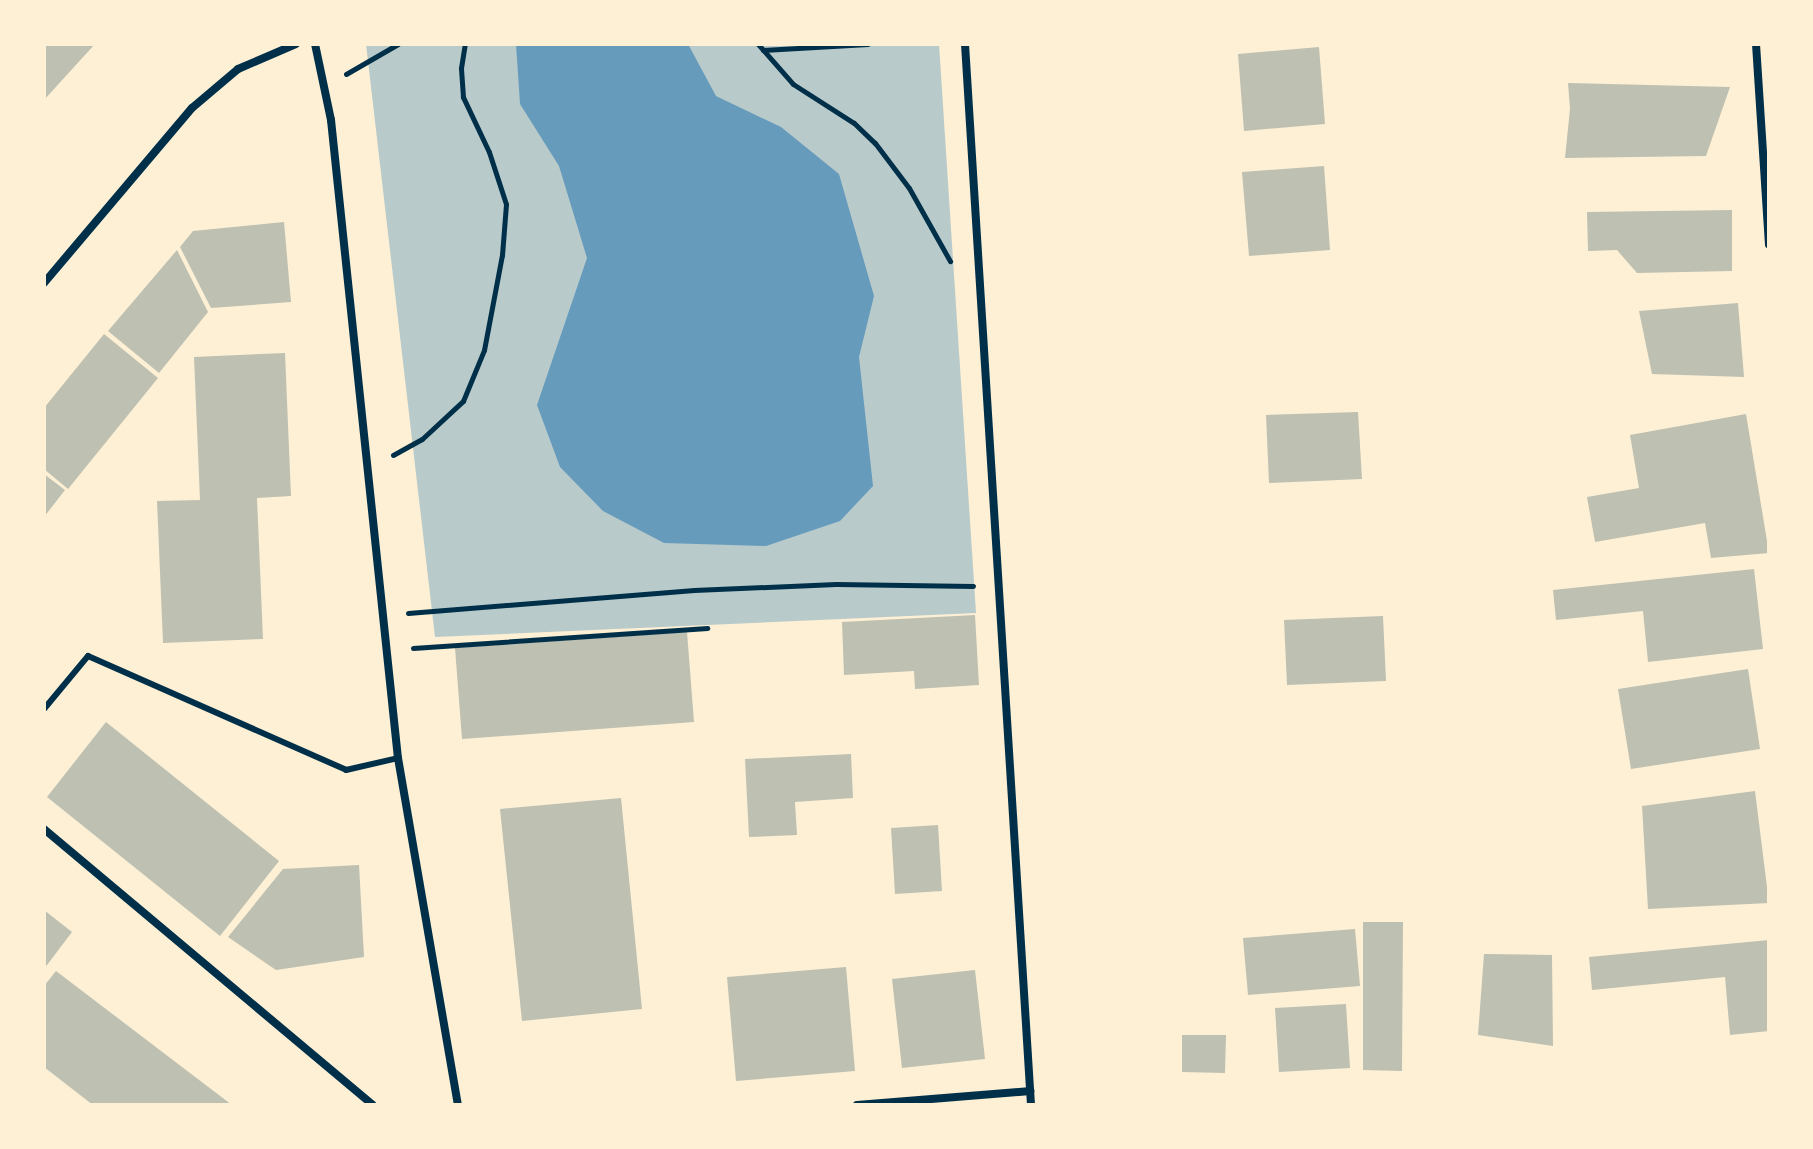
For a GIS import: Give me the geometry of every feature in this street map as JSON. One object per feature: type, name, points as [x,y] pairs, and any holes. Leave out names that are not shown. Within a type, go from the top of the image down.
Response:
[{"type":"street","points":[[44,283],[192,108],[238,69],[296,44]]},
{"type":"street","points":[[315,44],[331,120],[398,758],[458,1105]]},
{"type":"street","points":[[965,44],[1031,1105]]},
{"type":"street","points":[[1756,44],[1769,245]]},
{"type":"street","points":[[44,829],[373,1105]]},
{"type":"street","points":[[857,1105],[1030,1091]]},
{"type":"lane","points":[[44,709],[88,656],[346,770],[398,758]]},
{"type":"path","points":[[323,85],[377,59],[398,44]]},
{"type":"path","points":[[368,469],[422,439],[463,401],[484,350],[502,255],[506,204],[489,152],[463,97],[461,68],[465,44]]},
{"type":"path","points":[[760,47],[868,44]]},
{"type":"path","points":[[760,47],[793,84],[854,123],[875,143],[909,188],[953,266]]},
{"type":"path","points":[[383,615],[710,589],[836,584],[999,586]]},
{"type":"path","points":[[386,650],[707,628]]},
{"type":"shaded area","points":[[366,44],[939,44],[976,613],[435,637]]},
{"type":"water","points":[[516,44],[688,44],[716,96],[781,127],[839,174],[874,296],[859,357],[873,486],[840,521],[766,546],[664,543],[603,511],[560,467],[537,405],[587,258],[559,166],[520,104]]},
{"type":"building","points":[[44,44],[95,44],[44,100]]},
{"type":"building","points":[[1319,47],[1325,124],[1244,131],[1238,54]]},
{"type":"building","points":[[1568,83],[1730,87],[1706,156],[1565,158],[1570,109]]},
{"type":"building","points":[[1324,166],[1330,250],[1249,256],[1242,172]]},
{"type":"building","points":[[1732,210],[1732,271],[1637,273],[1617,250],[1588,251],[1587,212]]},
{"type":"building","points":[[284,222],[291,302],[211,308],[180,247],[193,231]]},
{"type":"building","points":[[177,250],[208,312],[159,373],[108,331]]},
{"type":"building","points":[[1738,303],[1744,377],[1652,374],[1639,311]]},
{"type":"building","points":[[104,334],[158,378],[68,489],[44,469],[44,408]]},
{"type":"building","points":[[285,353],[291,496],[257,498],[263,639],[163,643],[157,501],[200,500],[194,357]]},
{"type":"building","points":[[1358,412],[1362,479],[1269,483],[1266,415]]},
{"type":"building","points":[[1746,414],[1769,553],[1711,558],[1705,523],[1595,542],[1587,497],[1639,488],[1630,435]]},
{"type":"building","points":[[44,474],[65,490],[44,517]]},
{"type":"building","points":[[1754,569],[1763,649],[1648,662],[1643,611],[1556,620],[1553,590]]},
{"type":"building","points":[[975,615],[979,685],[915,689],[914,671],[844,675],[842,622]]},
{"type":"building","points":[[1383,616],[1386,681],[1287,685],[1284,620]]},
{"type":"building","points":[[687,632],[694,722],[462,739],[455,648]]},
{"type":"building","points":[[1748,669],[1760,749],[1631,769],[1618,689]]},
{"type":"building","points":[[106,722],[279,861],[220,936],[47,797]]},
{"type":"building","points":[[851,754],[853,798],[795,802],[797,835],[749,837],[745,759]]},
{"type":"building","points":[[1755,791],[1769,903],[1648,909],[1642,806]]},
{"type":"building","points":[[621,798],[642,1009],[522,1021],[500,809]]},
{"type":"building","points":[[938,825],[942,891],[895,894],[891,828]]},
{"type":"building","points":[[359,865],[364,957],[276,970],[228,937],[283,869]]},
{"type":"building","points":[[44,910],[72,932],[44,969]]},
{"type":"building","points":[[1363,922],[1403,922],[1402,1071],[1363,1070]]},
{"type":"building","points":[[1355,929],[1360,986],[1248,995],[1243,938]]},
{"type":"building","points":[[1769,940],[1769,1031],[1730,1035],[1725,977],[1592,990],[1589,957]]},
{"type":"building","points":[[1484,954],[1552,955],[1553,1046],[1478,1035]]},
{"type":"building","points":[[846,967],[855,1071],[736,1081],[727,977]]},
{"type":"building","points":[[975,970],[985,1059],[902,1068],[892,979]]},
{"type":"building","points":[[56,971],[232,1105],[93,1105],[44,1067],[44,986]]},
{"type":"building","points":[[1346,1004],[1350,1068],[1279,1072],[1275,1008]]},
{"type":"building","points":[[1182,1035],[1226,1035],[1225,1073],[1182,1072]]}]
